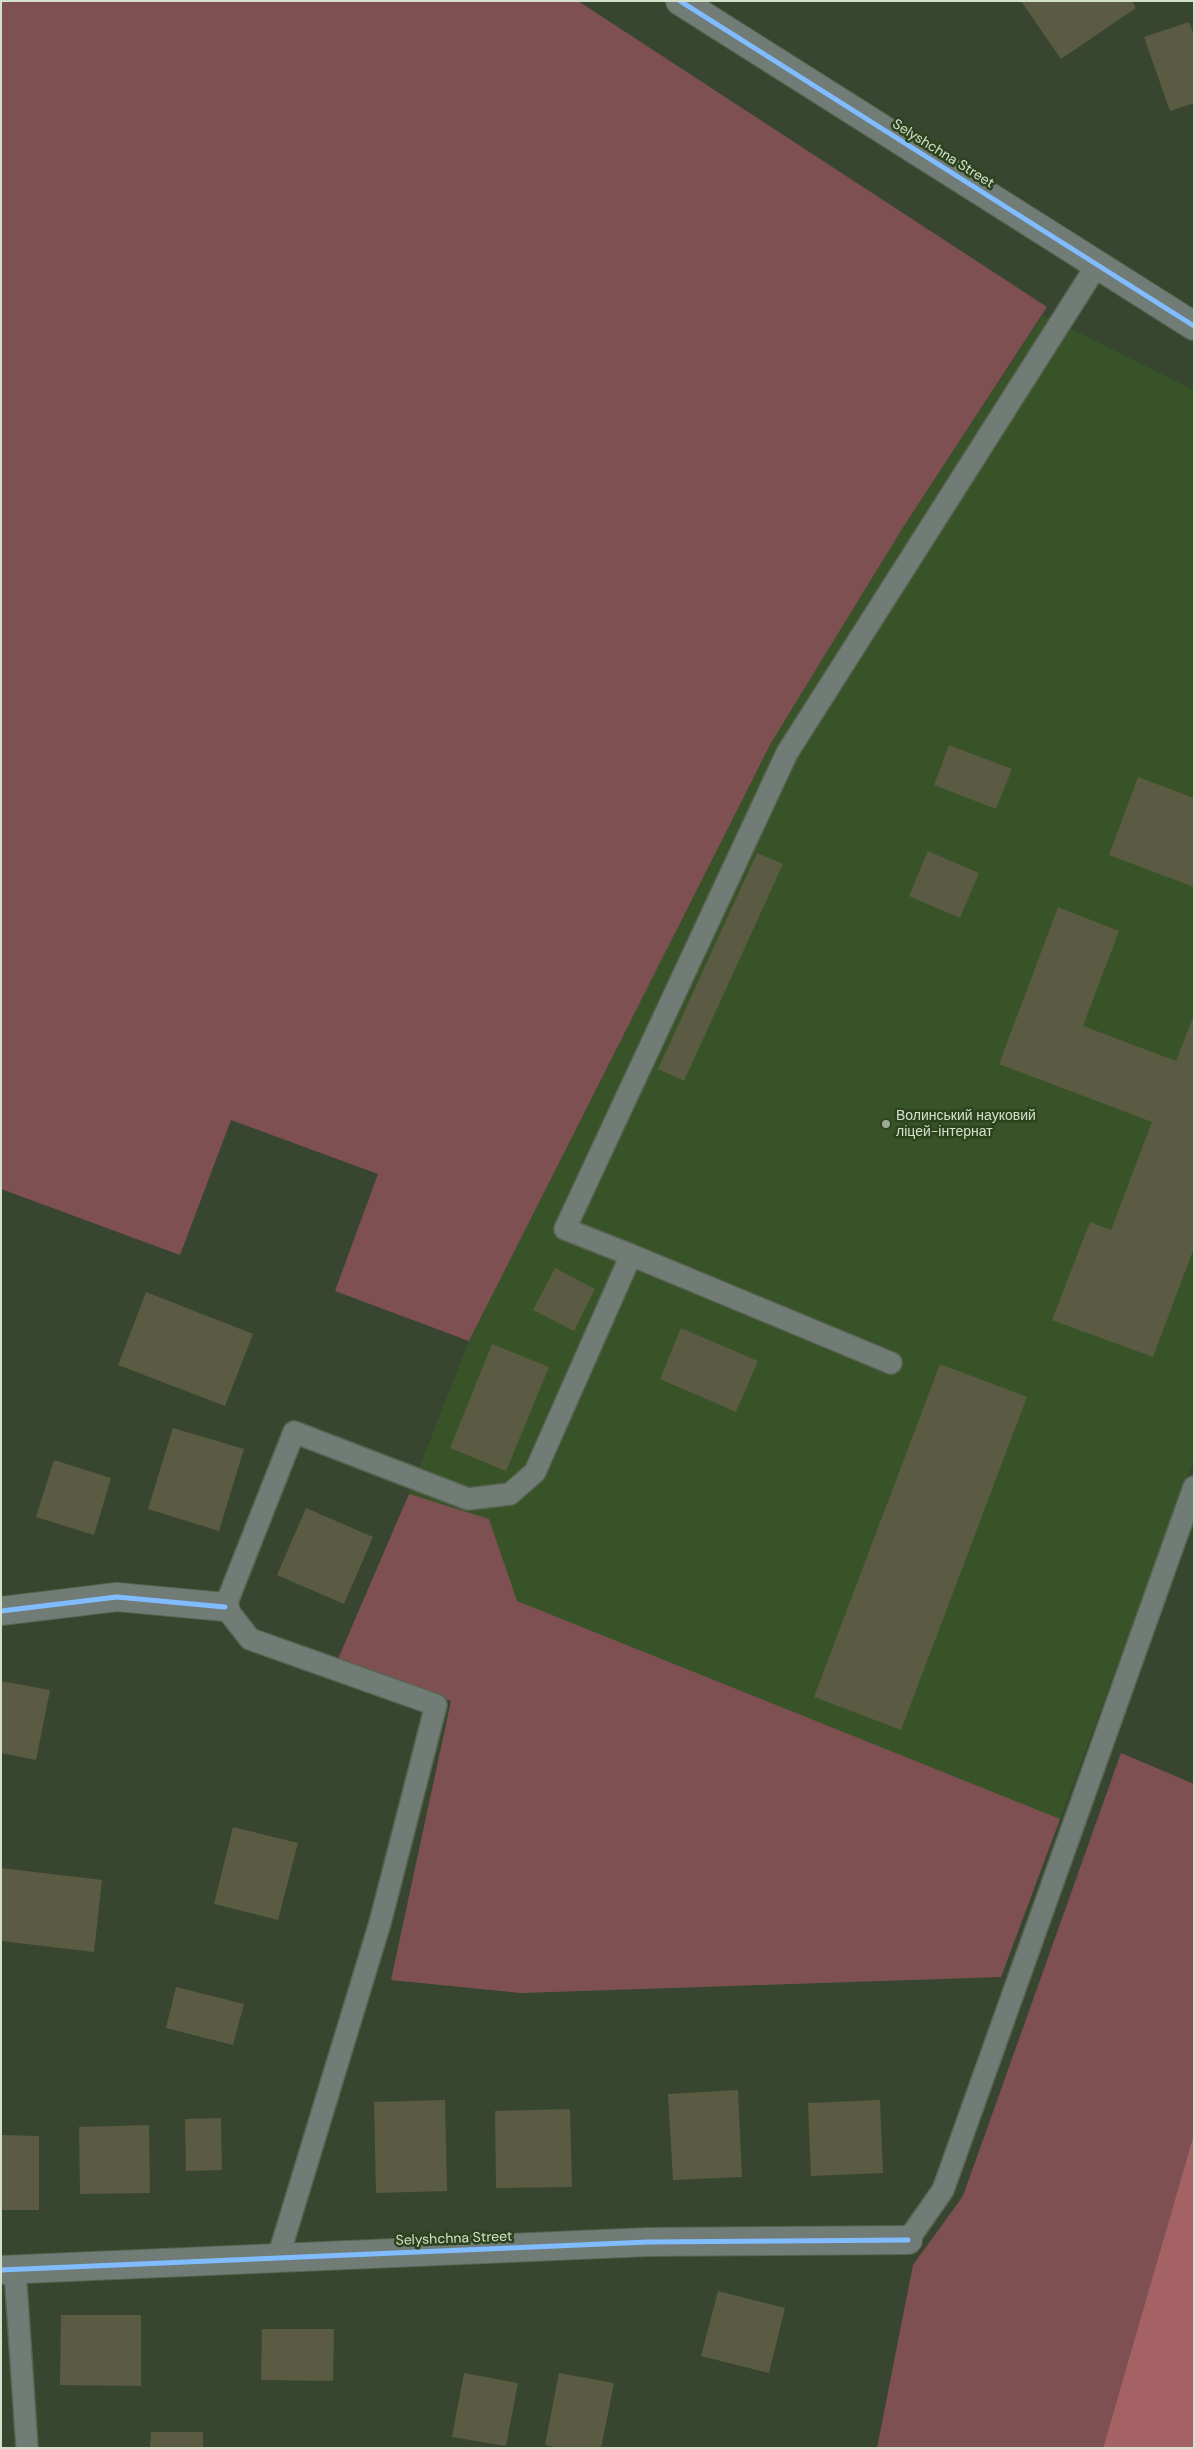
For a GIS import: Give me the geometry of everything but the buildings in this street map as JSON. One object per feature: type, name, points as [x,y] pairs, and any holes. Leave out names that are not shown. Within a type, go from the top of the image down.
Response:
[{"type":"street","name":"Selyshchna Street","points":[[680,1],[1194,326]]},
{"type":"street","points":[[1,1611],[117,1597],[225,1607]]},
{"type":"street","name":"Selyshchna Street","points":[[8,2270],[648,2242],[908,2240]]},
{"type":"lane","points":[[891,1364],[632,1255],[565,1229],[783,762],[1097,265]]},
{"type":"lane","points":[[278,2258],[380,1923],[436,1705],[250,1639],[225,1607],[294,1432],[468,1499],[510,1494],[535,1472],[632,1255]]},
{"type":"lane","points":[[908,2240],[943,2190],[1194,1487]]},
{"type":"lane","points":[[8,2270],[27,2448]]},
{"type":"shaded area","points":[[1,1],[578,1],[1047,307],[902,529],[771,743],[469,1341],[335,1291],[378,1174],[231,1120],[180,1255],[1,1189]]},
{"type":"shaded area","name":"Волинський науковий ліцей-інтернат","points":[[1043,315],[1194,390],[1194,1459],[1001,1977],[521,1993],[391,1980],[451,1701],[338,1659],[409,1494],[469,1341],[771,743],[902,529]]},
{"type":"shaded area","points":[[409,1494],[489,1519],[517,1601],[1060,1819],[1001,1977],[521,1993],[391,1980],[451,1701],[338,1659]]},
{"type":"shaded area","points":[[1121,1753],[1194,1784],[1194,2137],[1103,2448],[877,2448],[913,2265],[963,2196]]},
{"type":"shaded area","points":[[1193,2138],[1194,2448],[1103,2448]]},
{"type":"cycle path","points":[[680,1],[1194,326]]},
{"type":"cycle path","points":[[1,1611],[117,1597],[225,1607]]},
{"type":"cycle path","points":[[1,2270],[648,2242],[908,2240]]},
{"type":"place","name":"Волинський науковий ліцей-інтернат","points":[[886,1124]]}]
